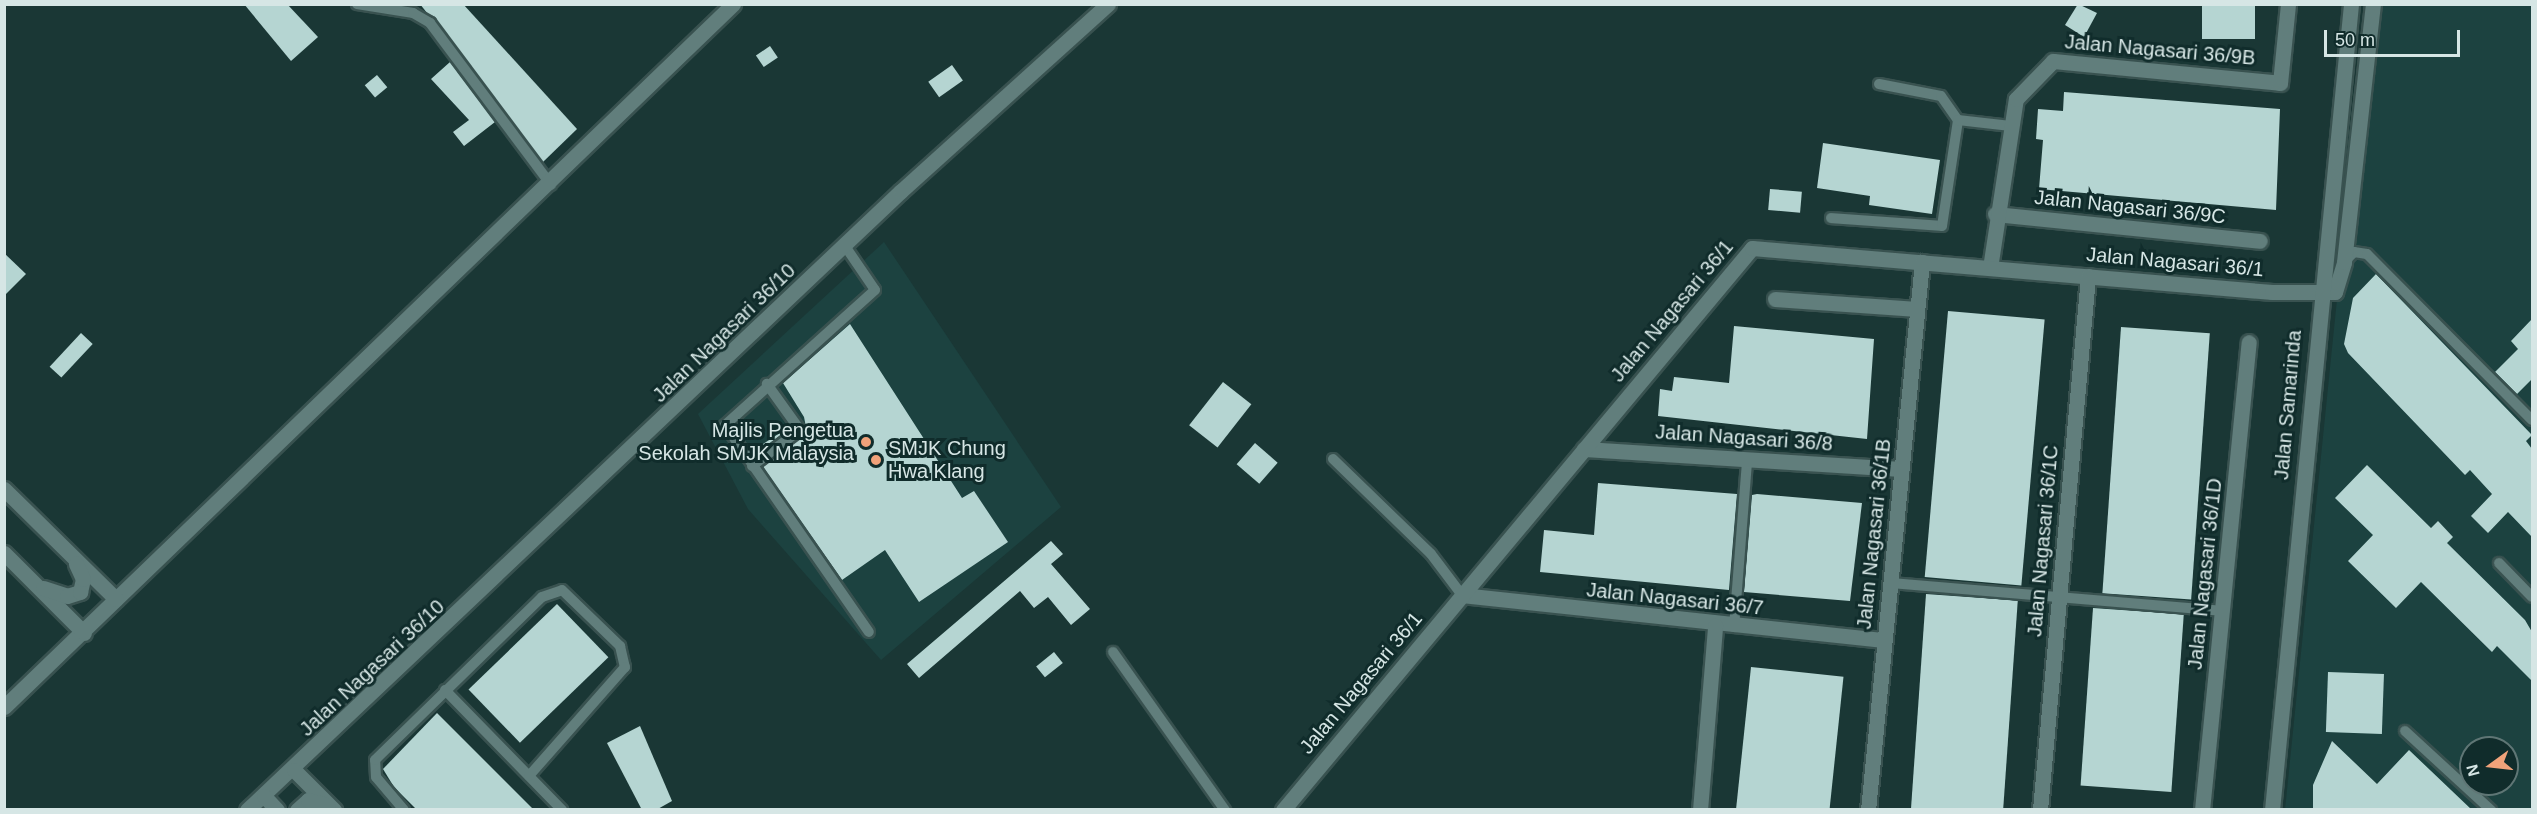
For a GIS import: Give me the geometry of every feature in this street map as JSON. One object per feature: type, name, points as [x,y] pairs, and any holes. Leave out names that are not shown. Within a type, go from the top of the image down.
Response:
[{"type":"street","points":[[4,707],[551,185],[733,4]]},
{"type":"street","name":"Jalan Nagasari 36/10","points":[[247,810],[294,770],[846,246],[1108,4]]},
{"type":"street","name":"Jalan Nagasari 36/9B","points":[[2011,126],[2016,99],[2053,61],[2280,83],[2288,4]]},
{"type":"street","name":"Jalan Samarinda","points":[[2272,810],[2320,295],[2351,4]]},
{"type":"street","points":[[2320,295],[2341,286],[2373,4]]},
{"type":"street","points":[[2346,51],[2367,53]]},
{"type":"street","points":[[1990,268],[1995,214],[2011,126]]},
{"type":"street","name":"Jalan Nagasari 36/9C","points":[[1995,214],[2260,241]]},
{"type":"street","name":"Jalan Nagasari 36/1","points":[[1282,810],[1752,248],[2320,295]]},
{"type":"street","name":"Jalan Nagasari 36/1B","points":[[1868,810],[1922,262]]},
{"type":"street","name":"Jalan Nagasari 36/1C","points":[[2040,810],[2088,276]]},
{"type":"street","points":[[1775,299],[1917,309]]},
{"type":"street","name":"Jalan Nagasari 36/1D","points":[[2202,810],[2249,342]]},
{"type":"street","name":"Jalan Nagasari 36/8","points":[[1584,449],[1901,470]]},
{"type":"street","points":[[4,489],[116,599]]},
{"type":"street","points":[[4,553],[84,633]]},
{"type":"street","points":[[38,586],[67,596],[80,592],[83,579],[72,556]]},
{"type":"street","name":"Jalan Nagasari 36/7","points":[[1462,595],[1715,626],[1884,640]]},
{"type":"street","points":[[1700,810],[1715,626]]},
{"type":"street","points":[[294,770],[332,807]]},
{"type":"street","points":[[264,796],[277,810]]},
{"type":"street","points":[[297,810],[308,800],[332,807]]},
{"type":"lane","points":[[357,4],[413,13],[430,23],[551,185]]},
{"type":"lane","points":[[1831,218],[1942,226],[1958,120],[1941,96],[1879,84]]},
{"type":"lane","points":[[1958,120],[2011,126]]},
{"type":"lane","points":[[846,246],[875,290],[767,384],[725,425],[869,632]]},
{"type":"lane","points":[[2344,262],[2354,252],[2367,254],[2532,420]]},
{"type":"lane","points":[[752,466],[800,430],[767,384]]},
{"type":"lane","points":[[1334,459],[1431,554],[1462,595]]},
{"type":"lane","points":[[1734,627],[1747,460]]},
{"type":"lane","points":[[2499,563],[2532,597]]},
{"type":"lane","points":[[1890,583],[2222,611]]},
{"type":"lane","points":[[404,810],[376,777],[375,760],[551,590],[562,590],[606,631],[624,653],[623,673],[529,777]]},
{"type":"lane","points":[[1113,652],[1225,810]]},
{"type":"lane","points":[[445,690],[562,810]]},
{"type":"lane","points":[[2405,731],[2491,810]]},
{"type":"shaded area","points":[[2367,5],[2532,5],[2532,809],[2285,810]]},
{"type":"shaded area","name":"SMJK Chung Hwa Klang","points":[[884,242],[1061,507],[881,660],[748,509],[698,414]]},
{"type":"building","points":[[244,4],[287,4],[318,37],[291,61]]},
{"type":"building","points":[[420,4],[463,4],[577,129],[543,162]]},
{"type":"building","points":[[2078,4],[2097,13],[2084,37],[2065,25]]},
{"type":"building","points":[[2202,4],[2255,4],[2255,39],[2202,39]]},
{"type":"building","points":[[770,46],[778,58],[764,67],[756,56]]},
{"type":"building","points":[[450,62],[495,122],[464,146],[453,132],[469,120],[431,79]]},
{"type":"building","points":[[952,65],[963,81],[939,97],[928,82]]},
{"type":"building","points":[[377,75],[387,87],[375,98],[365,85]]},
{"type":"building","points":[[2064,92],[2280,109],[2276,210],[2039,189],[2043,140],[2036,139],[2038,109],[2063,111]]},
{"type":"building","points":[[1823,143],[1940,160],[1932,214],[1869,205],[1870,196],[1817,188]]},
{"type":"building","points":[[1770,189],[1802,192],[1800,213],[1768,210]]},
{"type":"building","points":[[4,253],[26,274],[4,296]]},
{"type":"building","points":[[2376,274],[2532,435],[2526,441],[2532,449],[2532,537],[2508,512],[2488,533],[2471,516],[2492,494],[2470,470],[2465,475],[2348,353],[2344,344],[2353,298]]},
{"type":"building","points":[[1948,311],[2045,319],[2021,585],[1925,577]]},
{"type":"building","points":[[2532,319],[2532,379],[2517,394],[2495,372],[2518,349],[2511,341]]},
{"type":"building","points":[[850,324],[962,498],[974,491],[1008,542],[919,602],[885,550],[842,580],[763,467],[807,432],[804,417],[783,383]]},
{"type":"building","points":[[1734,326],[1874,339],[1867,439],[1658,416],[1660,389],[1672,391],[1674,377],[1729,383]]},
{"type":"building","points":[[2121,327],[2210,333],[2191,600],[2102,593]]},
{"type":"building","points":[[81,333],[93,344],[61,378],[50,367]]},
{"type":"building","points":[[1223,382],[1251,404],[1218,448],[1189,425]]},
{"type":"building","points":[[790,428],[765,447],[763,444]]},
{"type":"building","points":[[1255,443],[1278,463],[1259,484],[1237,464]]},
{"type":"building","points":[[2367,465],[2431,528],[2438,521],[2453,537],[2447,543],[2525,620],[2532,632],[2532,681],[2497,646],[2492,652],[2421,582],[2396,608],[2348,561],[2373,535],[2335,498]]},
{"type":"building","points":[[1598,483],[1737,494],[1729,590],[1540,572],[1544,530],[1594,535]]},
{"type":"building","points":[[1752,495],[1862,503],[1850,601],[1744,592]]},
{"type":"building","points":[[1051,541],[1063,554],[1051,564],[1090,609],[1071,625],[1048,597],[1034,608],[1020,591],[919,678],[907,664]]},
{"type":"building","points":[[1926,594],[2018,600],[2003,810],[1911,810]]},
{"type":"building","points":[[557,604],[608,657],[520,743],[469,689]]},
{"type":"building","points":[[2093,608],[2184,614],[2171,792],[2081,786]]},
{"type":"building","points":[[1054,652],[1063,663],[1045,677],[1036,666]]},
{"type":"building","points":[[1751,667],[1843,677],[1829,810],[1736,810]]},
{"type":"building","points":[[2328,672],[2384,674],[2382,734],[2326,732]]},
{"type":"building","points":[[437,713],[534,810],[417,810],[394,787],[383,769]]},
{"type":"building","points":[[640,726],[672,801],[656,810],[642,810],[607,743]]},
{"type":"building","points":[[2332,741],[2377,784],[2409,750],[2472,810],[2313,810],[2313,785]]},
{"type":"place","name":"Majlis Pengetua Sekolah SMJK Malaysia","points":[[866,442]]},
{"type":"place","name":"SMJK Chung Hwa Klang","points":[[876,460]]}]
